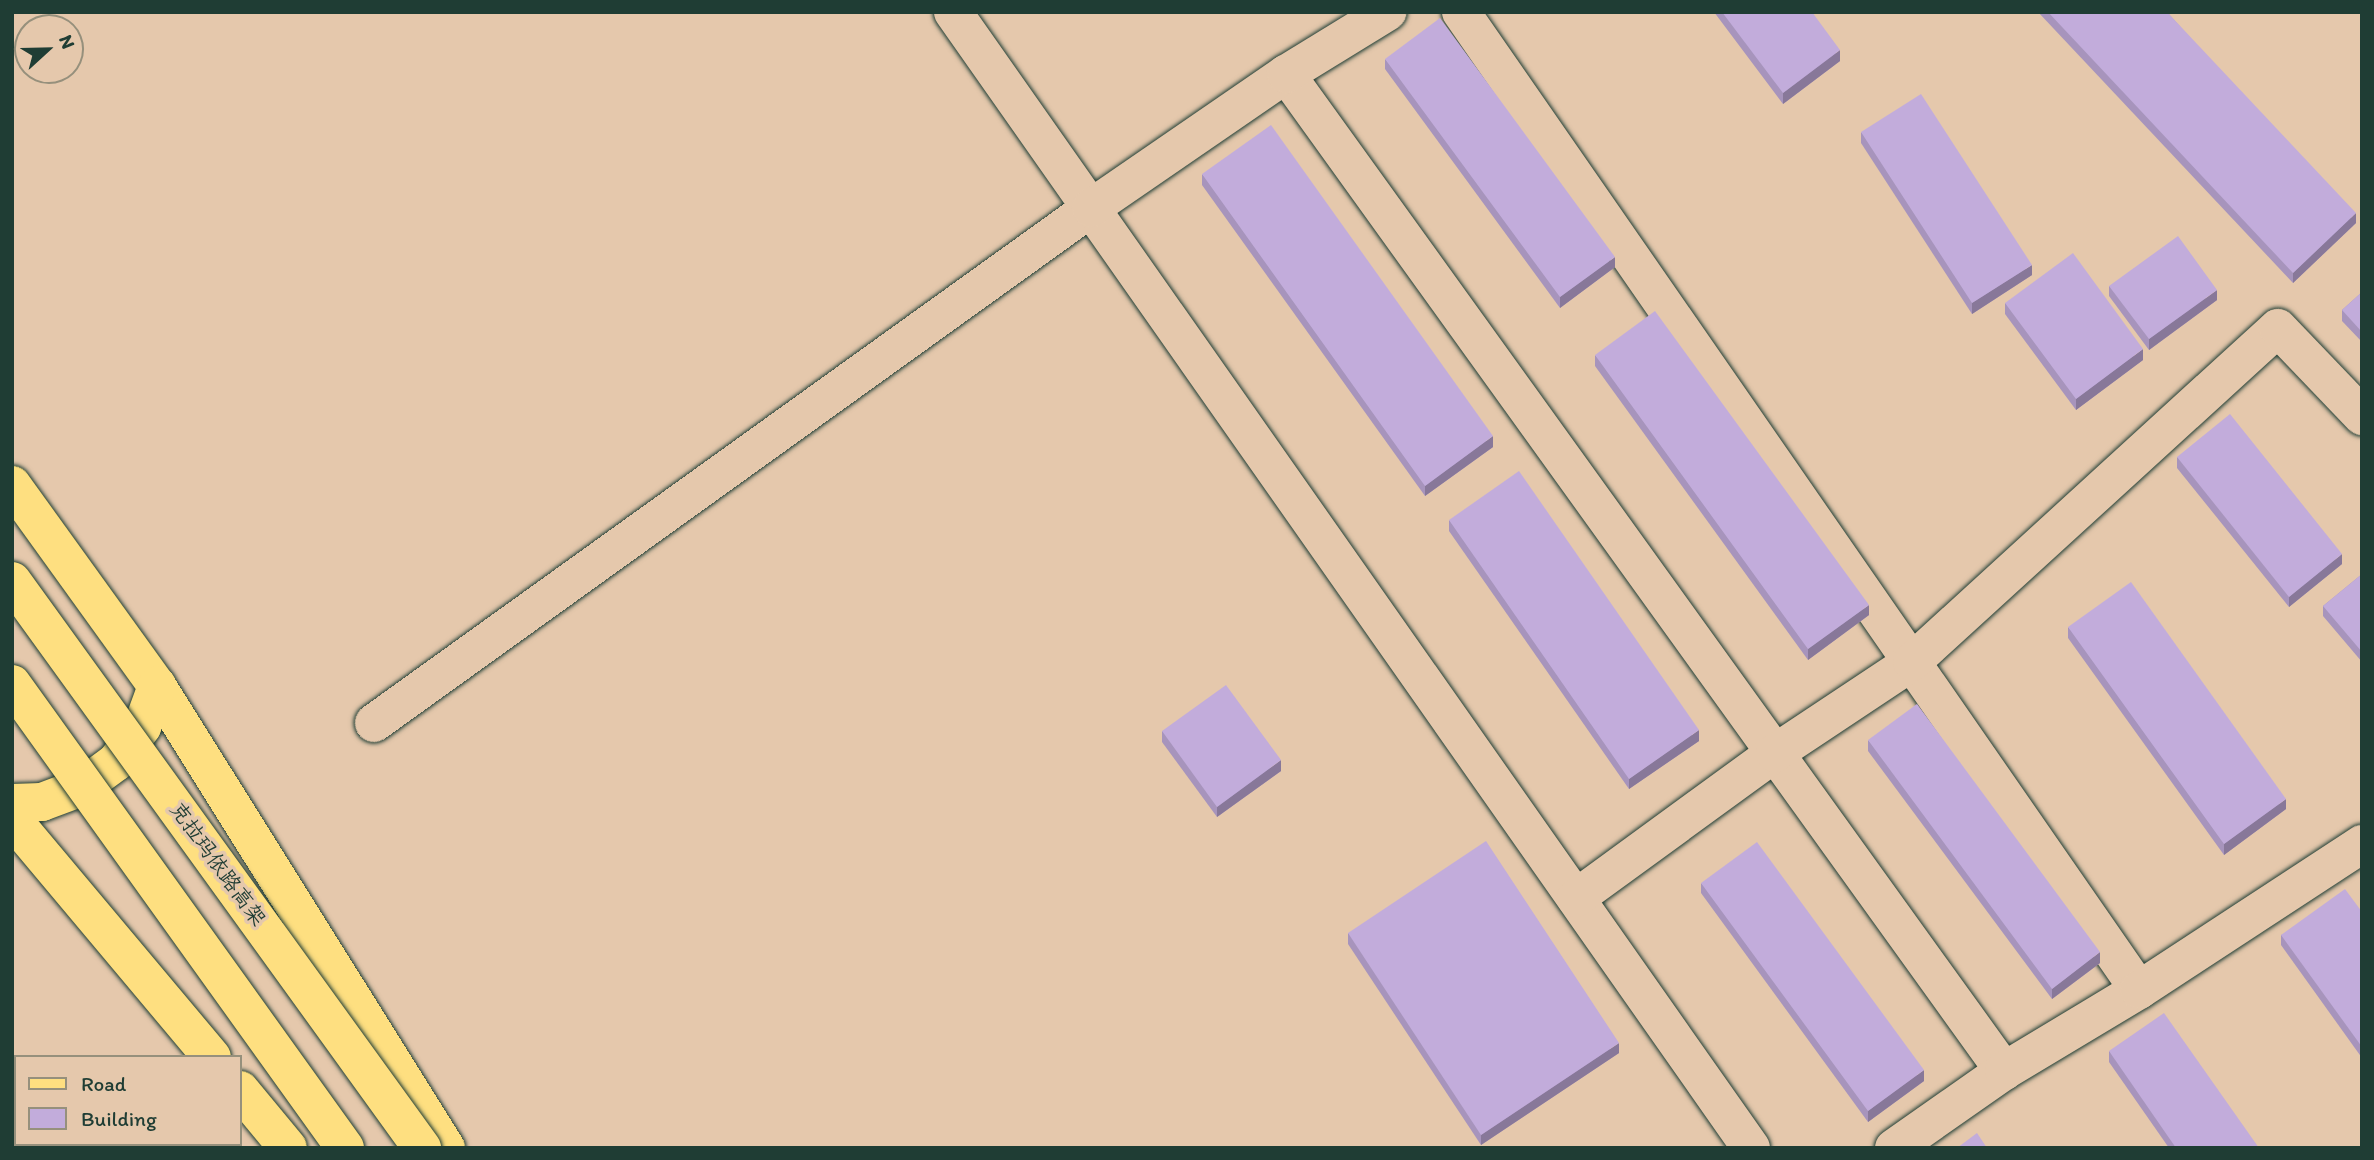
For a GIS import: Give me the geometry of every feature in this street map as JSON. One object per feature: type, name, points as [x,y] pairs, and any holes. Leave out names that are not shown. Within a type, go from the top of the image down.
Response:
[{"type":"main road","points":[[12,485],[157,686],[446,1148]]},
{"type":"main road","name":"克拉玛依路高架","points":[[12,581],[422,1148]]},
{"type":"main road","points":[[12,684],[345,1148]]},
{"type":"main road","points":[[12,803],[42,802],[82,787],[116,762],[142,727],[157,686]]},
{"type":"main road","points":[[12,819],[210,1055]]},
{"type":"main road","points":[[242,1092],[288,1148]]},
{"type":"street","points":[[953,12],[1751,1148]]},
{"type":"street","points":[[374,723],[1091,208],[1286,74],[1387,12]]},
{"type":"street","points":[[1461,12],[2140,990]]},
{"type":"street","points":[[1286,74],[2004,1071]]},
{"type":"street","points":[[1576,898],[1775,753],[1912,662],[2278,328],[2362,416]]},
{"type":"street","points":[[1894,1148],[2004,1071],[2140,990],[2362,844]]},
{"type":"building","points":[[1722,12],[1812,12],[1840,50],[1783,93]]},
{"type":"building","points":[[2048,12],[2167,12],[2356,213],[2293,273]]},
{"type":"building","points":[[1440,18],[1615,257],[1560,297],[1385,59]]},
{"type":"building","points":[[1921,94],[2032,265],[1972,303],[1861,132]]},
{"type":"building","points":[[1271,125],[1493,436],[1425,486],[1202,174]]},
{"type":"building","points":[[2178,236],[2217,290],[2149,339],[2109,286]]},
{"type":"building","points":[[2073,253],[2143,349],[2076,399],[2005,303]]},
{"type":"building","points":[[2362,292],[2362,332],[2342,310]]},
{"type":"building","points":[[1655,311],[1869,605],[1808,649],[1595,355]]},
{"type":"building","points":[[2230,414],[2342,554],[2289,597],[2177,457]]},
{"type":"building","points":[[1519,471],[1699,730],[1629,779],[1449,520]]},
{"type":"building","points":[[2362,574],[2362,652],[2323,606]]},
{"type":"building","points":[[2131,582],[2286,799],[2224,844],[2068,627]]},
{"type":"building","points":[[1226,685],[1281,760],[1217,807],[1162,731]]},
{"type":"building","points":[[1917,704],[2100,952],[2052,989],[1868,740]]},
{"type":"building","points":[[1486,841],[1619,1043],[1481,1135],[1348,933]]},
{"type":"building","points":[[1757,842],[1924,1070],[1868,1111],[1701,883]]},
{"type":"building","points":[[2345,889],[2362,912],[2362,1047],[2281,935]]},
{"type":"building","points":[[2164,1013],[2259,1148],[2176,1148],[2109,1051]]},
{"type":"building","points":[[1977,1133],[1987,1148],[1957,1148]]}]
